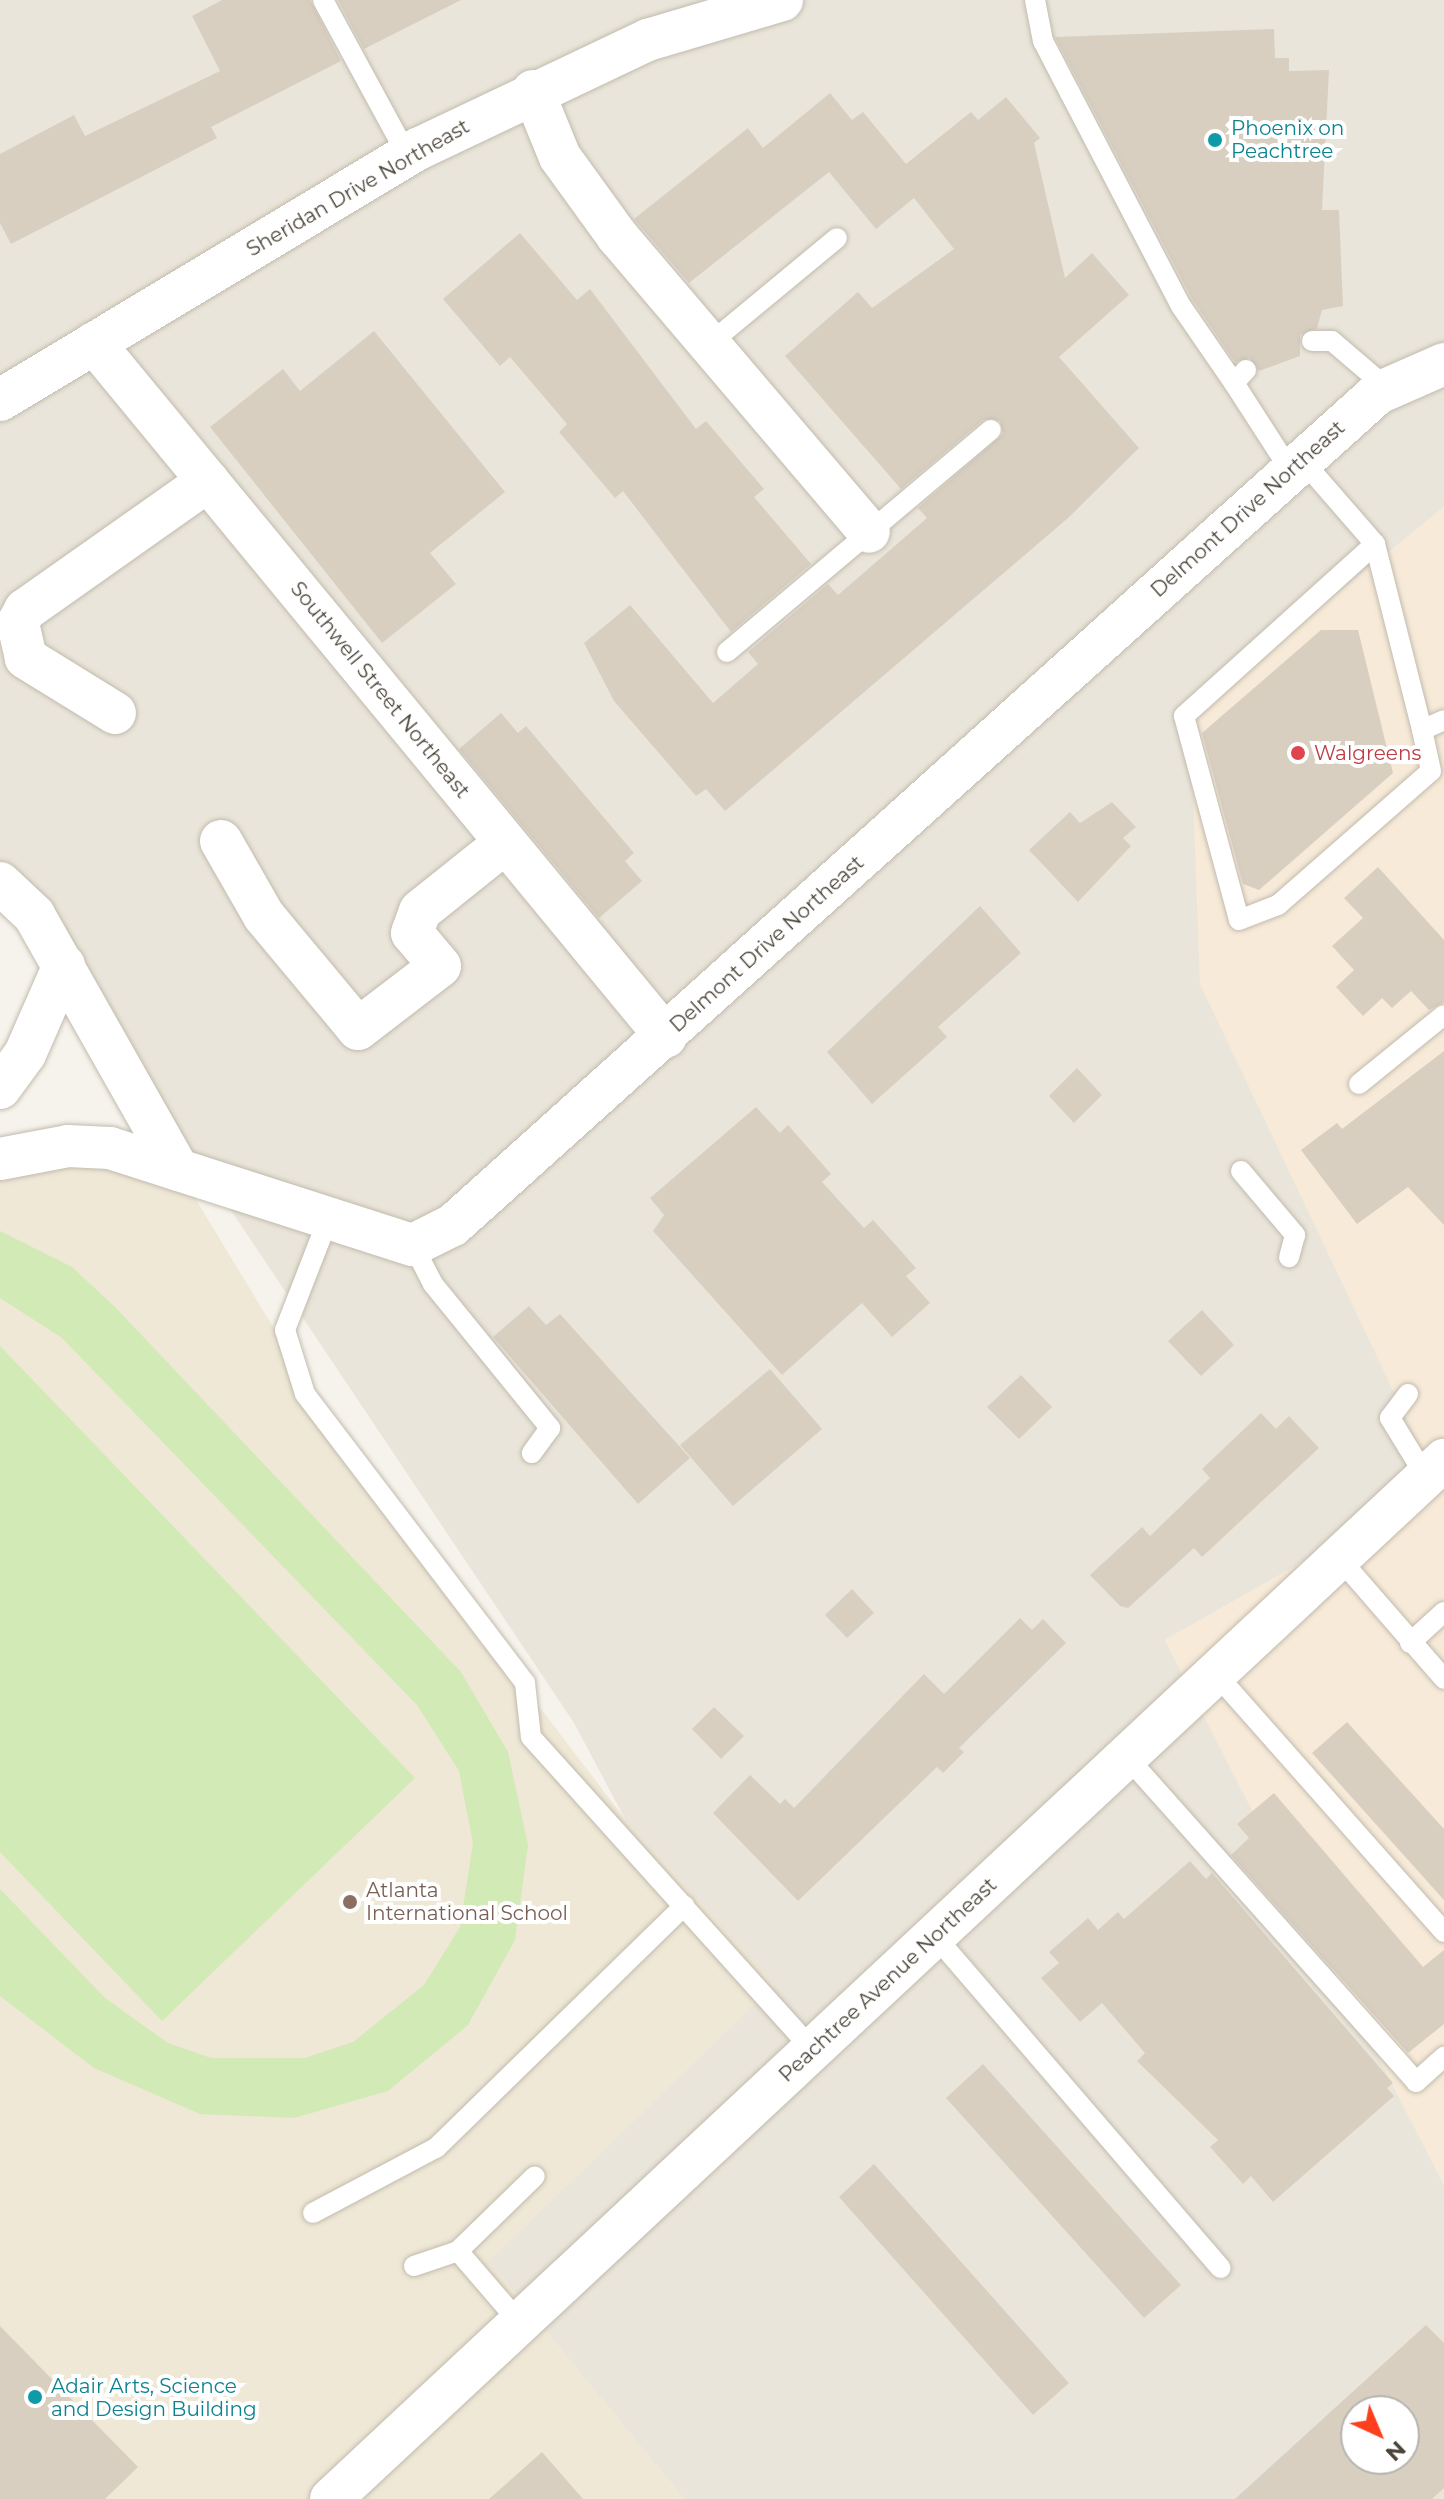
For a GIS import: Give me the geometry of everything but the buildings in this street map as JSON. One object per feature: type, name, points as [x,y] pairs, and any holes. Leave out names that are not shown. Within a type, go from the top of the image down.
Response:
[{"type":"street","name":"Sheridan Drive Northeast","points":[[0,400],[407,155],[533,91],[648,40],[760,3]]},
{"type":"street","points":[[533,91],[560,157],[709,344],[869,532]]},
{"type":"street","name":"Southwell Street Northeast","points":[[94,343],[666,1037]]},
{"type":"street","name":"Delmont Drive Northeast","points":[[413,1245],[453,1225],[666,1037],[1296,465],[1387,388],[1444,364]]},
{"type":"street","points":[[115,713],[26,658],[18,623],[25,610],[208,481]]},
{"type":"street","points":[[221,841],[264,916],[358,1029],[440,966],[412,933],[420,911],[505,843]]},
{"type":"street","points":[[0,883],[34,915],[178,1170]]},
{"type":"street","points":[[0,1088],[25,1054],[64,965]]},
{"type":"street","points":[[0,1159],[68,1146],[110,1148],[327,1222],[413,1245]]},
{"type":"street","name":"Peachtree Avenue Northeast","points":[[331,2499],[1435,1468]]},
{"type":"lane","points":[[323,0],[407,155]]},
{"type":"lane","points":[[1035,0],[1043,41],[1181,306],[1240,376],[1296,465],[1375,544],[1422,730],[1431,771],[1278,905],[1239,920],[1184,716],[1375,544]]},
{"type":"lane","points":[[709,344],[837,238]]},
{"type":"lane","points":[[1312,341],[1332,341],[1387,388]]},
{"type":"lane","points":[[727,652],[991,430]]},
{"type":"lane","points":[[1422,730],[1444,720]]},
{"type":"lane","points":[[1359,1084],[1444,1015]]},
{"type":"lane","points":[[1241,1171],[1295,1235],[1289,1257]]},
{"type":"lane","points":[[327,1222],[285,1330],[298,1380],[525,1683],[531,1737],[813,2050]]},
{"type":"lane","points":[[413,1245],[433,1284],[550,1428],[532,1453]]},
{"type":"lane","points":[[1408,1394],[1390,1418],[1435,1468]]},
{"type":"lane","points":[[1339,1558],[1444,1679]]},
{"type":"lane","points":[[1410,1643],[1444,1612]]},
{"type":"lane","points":[[1215,1673],[1444,1932]]},
{"type":"lane","points":[[1126,1756],[1416,2082],[1444,2057]]},
{"type":"lane","points":[[313,2213],[436,2148],[684,1906]]},
{"type":"lane","points":[[935,1936],[1221,2268]]},
{"type":"lane","points":[[414,2266],[458,2251],[535,2176]]},
{"type":"lane","points":[[458,2251],[520,2323]]},
{"type":"shaded area","points":[[0,0],[1444,0],[1444,507],[1190,714],[1438,1485],[1165,1640],[1444,2185],[1444,2499],[684,2499],[488,2261],[774,1985],[625,1819],[574,1723],[121,1046],[0,883]]},
{"type":"shaded area","points":[[1444,507],[1444,2185],[1165,1640],[1438,1485],[1200,984],[1190,714]]},
{"type":"shaded area","name":"Atlanta International School","points":[[0,1159],[178,1170],[284,1345],[295,1387],[625,1819],[775,1985],[489,2261],[684,2499],[0,2499]]},
{"type":"green space","points":[[0,1231],[72,1267],[115,1307],[461,1672],[508,1752],[528,1845],[515,1940],[468,2025],[388,2091],[294,2118],[200,2114],[94,2068],[0,1996],[0,1889],[105,1998],[168,2043],[211,2058],[305,2058],[353,2042],[424,1985],[460,1927],[473,1843],[459,1771],[417,1705],[62,1338],[0,1298]]},
{"type":"green space","points":[[0,1346],[415,1778],[162,2021],[0,1852]]},
{"type":"place","name":"Phoenix on Peachtree","points":[[1215,140]]},
{"type":"place","name":"Walgreens","points":[[1298,753]]},
{"type":"place","name":"Atlanta International School","points":[[350,1902]]},
{"type":"place","name":"Adair Arts, Science and Design Building","points":[[35,2397]]}]
